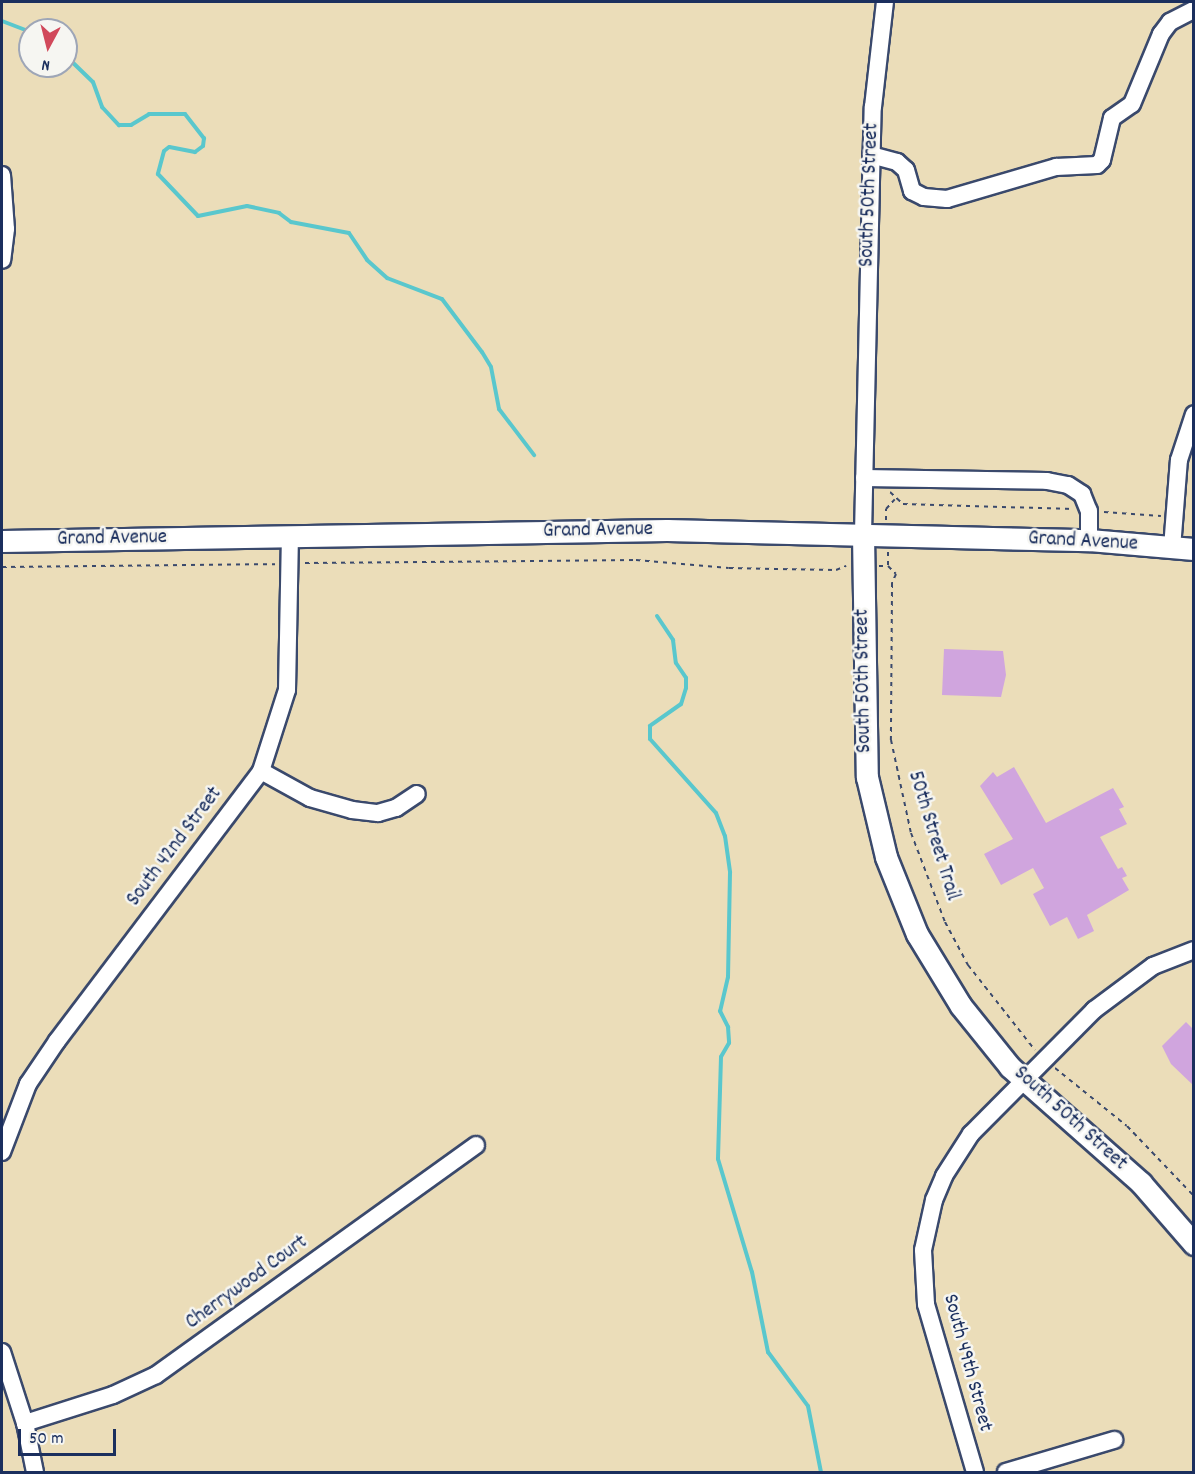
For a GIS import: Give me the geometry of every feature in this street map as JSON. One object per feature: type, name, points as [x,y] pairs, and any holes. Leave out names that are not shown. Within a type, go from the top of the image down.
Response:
[{"type":"main road","name":"Grand Avenue","points":[[2,541],[667,530],[1089,540],[1194,549]]},
{"type":"main road","name":"South 50th Street","points":[[863,534],[866,767],[886,857],[904,906],[937,970],[984,1037],[1024,1081],[1141,1183],[1194,1244]]},
{"type":"street","name":"South 50th Street","points":[[863,534],[871,155],[885,2]]},
{"type":"street","points":[[871,155],[897,162],[906,170],[912,191],[924,197],[947,199],[1056,167],[1097,165],[1102,160],[1112,118],[1132,104],[1161,34],[1170,22],[1194,10]]},
{"type":"street","points":[[2,175],[6,229],[2,261]]},
{"type":"street","points":[[1172,548],[1179,460],[1194,414]]},
{"type":"street","points":[[864,478],[1047,481],[1068,485],[1082,494],[1089,511],[1089,540]]},
{"type":"street","name":"South 42nd Street","points":[[2,1152],[28,1084],[57,1041],[261,771],[287,690],[290,537]]},
{"type":"street","points":[[261,771],[317,801],[352,810],[378,813],[396,808],[417,794]]},
{"type":"street","name":"South 49th Street","points":[[975,1473],[926,1304],[923,1250],[934,1200],[956,1155],[1024,1081],[1113,993],[1153,966],[1194,950]]},
{"type":"street","name":"Cherrywood Court","points":[[25,1423],[113,1395],[156,1375],[476,1145]]},
{"type":"street","points":[[2,1352],[25,1423],[36,1473]]},
{"type":"street","points":[[1006,1473],[1114,1440]]},
{"type":"path","points":[[886,509],[895,499],[903,504],[1089,511],[1173,517]]},
{"type":"path","points":[[2,567],[636,560],[729,568],[836,570],[842,566]]},
{"type":"path","name":"50th Street Trail","points":[[888,566],[896,574],[892,583],[891,740],[912,833],[945,922],[968,965],[1038,1053]]},
{"type":"path","points":[[1052,1066],[1127,1126],[1194,1196]]},
{"type":"building","points":[[944,649],[1003,651],[1006,675],[1001,697],[942,695]]},
{"type":"building","points":[[1014,767],[1046,823],[1113,788],[1124,807],[1119,809],[1127,824],[1100,837],[1118,869],[1122,867],[1127,876],[1122,878],[1129,890],[1087,915],[1094,931],[1078,939],[1067,917],[1050,926],[1033,894],[1044,888],[1033,868],[1001,885],[984,854],[1013,839],[980,786],[993,772],[997,777]]},
{"type":"building","points":[[1186,1022],[1194,1030],[1194,1086],[1171,1064],[1162,1046]]},
{"type":"waterway","points":[[2,21],[18,27]]},
{"type":"waterway","points":[[78,68],[93,82],[102,107],[119,125],[131,125],[149,114],[185,114],[204,138],[203,146],[195,152],[169,147],[164,151],[158,174],[198,216],[247,206],[279,213],[291,222],[349,233],[367,260],[387,278],[442,299],[491,367],[499,409],[534,455]]},
{"type":"waterway","points":[[657,616],[673,640],[676,663],[686,678],[686,688],[681,704],[650,726],[650,739],[716,813],[725,836],[730,873],[728,977],[720,1011],[728,1027],[729,1043],[721,1057],[718,1159],[752,1272],[768,1352],[808,1406],[821,1472]]}]
